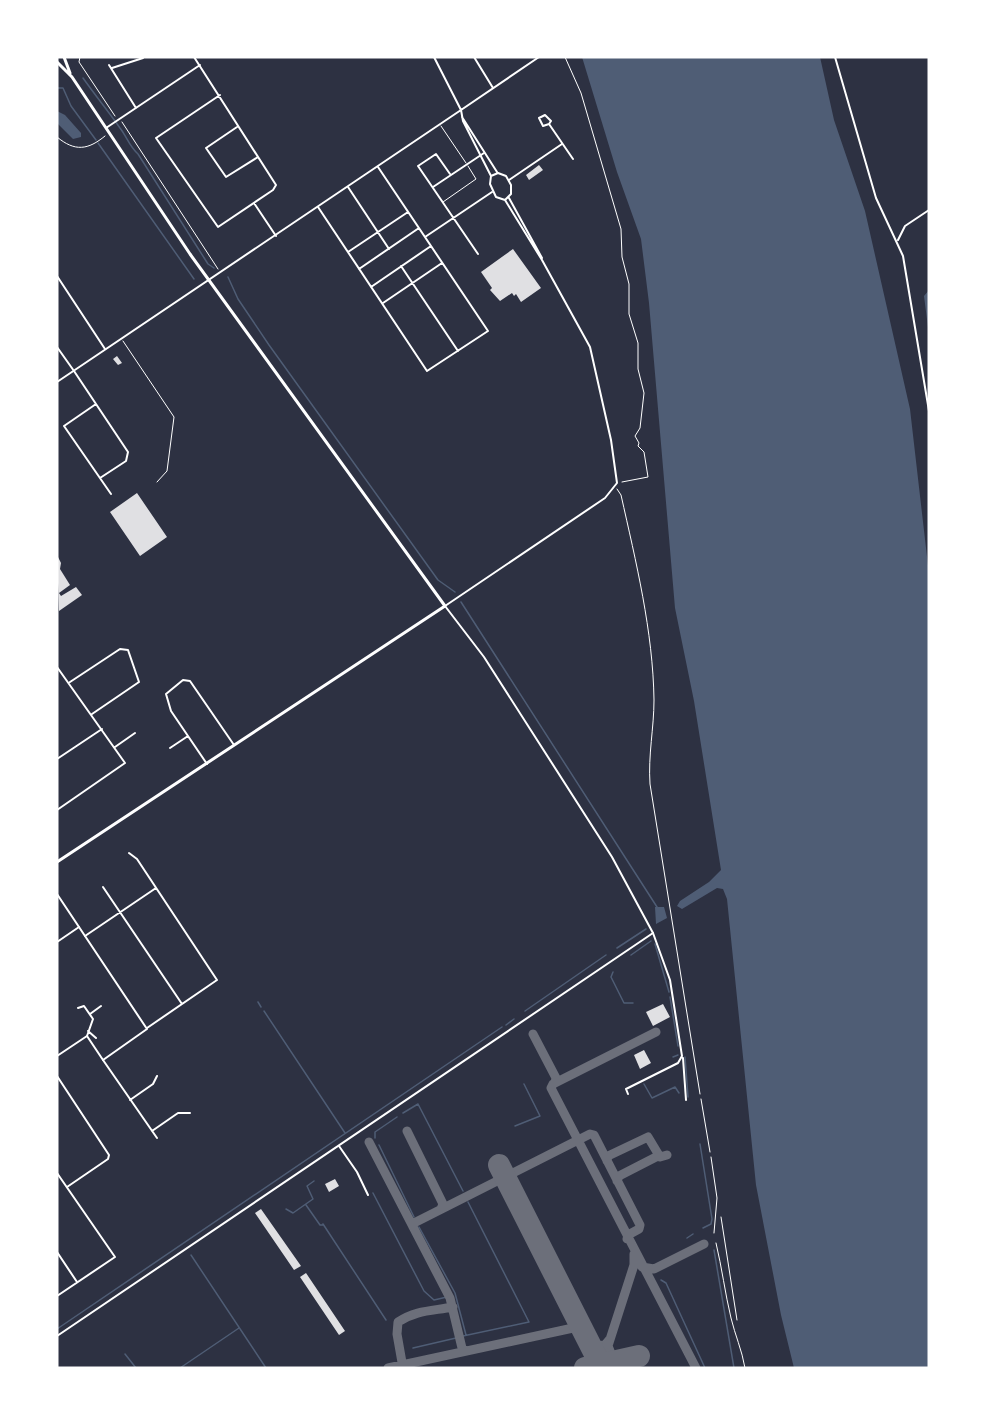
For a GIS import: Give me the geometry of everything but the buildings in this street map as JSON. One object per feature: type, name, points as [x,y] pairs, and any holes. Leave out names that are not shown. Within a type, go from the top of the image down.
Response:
[{"type":"main road","points":[[57,862],[445,606],[210,280],[72,77],[63,57],[57,62],[72,77]]},
{"type":"street","points":[[194,57],[220,95],[237,127],[276,187],[254,204],[216,227],[156,138],[220,95]]},
{"type":"street","points":[[434,57],[461,110],[462,117],[483,153],[498,172],[504,174],[509,180],[512,188],[510,198],[542,254],[542,260]]},
{"type":"street","points":[[475,57],[493,88]]},
{"type":"street","points":[[57,382],[538,57]]},
{"type":"street","points":[[835,57],[876,198],[897,241],[910,289],[929,411]]},
{"type":"street","points":[[112,68],[143,58]]},
{"type":"street","points":[[109,65],[136,108]]},
{"type":"street","points":[[106,128],[200,65]]},
{"type":"street","points":[[549,123],[573,159]]},
{"type":"street","points":[[237,127],[207,148],[226,177],[258,157]]},
{"type":"street","points":[[509,180],[562,144]]},
{"type":"street","points":[[433,187],[483,153]]},
{"type":"street","points":[[483,153],[491,176],[492,192],[498,198],[505,200],[510,198]]},
{"type":"street","points":[[450,174],[436,154],[418,166],[478,254]]},
{"type":"street","points":[[318,207],[427,371],[488,331],[378,167]]},
{"type":"street","points":[[491,176],[498,172]]},
{"type":"street","points":[[348,187],[389,249]]},
{"type":"street","points":[[425,237],[492,192]]},
{"type":"street","points":[[505,200],[542,260],[592,352],[617,483],[616,489],[445,606],[484,657],[612,857],[653,933],[672,985],[686,1100]]},
{"type":"street","points":[[254,204],[276,236]]},
{"type":"street","points":[[897,241],[905,226],[929,210]]},
{"type":"street","points":[[348,252],[408,212]]},
{"type":"street","points":[[359,269],[419,228]]},
{"type":"street","points":[[371,287],[431,246]]},
{"type":"street","points":[[382,303],[442,263]]},
{"type":"street","points":[[401,266],[458,351]]},
{"type":"street","points":[[57,276],[106,350]]},
{"type":"street","points":[[57,347],[129,455],[126,461],[100,478]]},
{"type":"street","points":[[96,404],[64,426],[111,494]]},
{"type":"street","points":[[69,682],[120,649],[126,649],[139,682],[92,714]]},
{"type":"street","points":[[57,667],[125,763],[57,810]]},
{"type":"street","points":[[207,764],[171,711],[166,699],[167,693],[183,680],[191,683],[234,746]]},
{"type":"street","points":[[57,759],[102,729]]},
{"type":"street","points":[[114,747],[135,733]]},
{"type":"street","points":[[170,748],[188,736]]},
{"type":"street","points":[[103,1060],[217,980],[135,856],[129,853]]},
{"type":"street","points":[[103,887],[182,1004]]},
{"type":"street","points":[[85,936],[156,888]]},
{"type":"street","points":[[57,894],[147,1029]]},
{"type":"street","points":[[57,942],[79,927]]},
{"type":"street","points":[[57,1336],[653,933]]},
{"type":"street","points":[[78,1008],[84,1006],[90,1014],[92,1023],[87,1036],[157,1138]]},
{"type":"street","points":[[90,1014],[101,1006]]},
{"type":"street","points":[[88,1031],[96,1038]]},
{"type":"street","points":[[57,1056],[87,1036]]},
{"type":"street","points":[[628,1094],[626,1089],[678,1063],[682,1054]]},
{"type":"street","points":[[57,1076],[109,1155],[108,1159],[67,1187]]},
{"type":"street","points":[[130,1100],[153,1084],[157,1076]]},
{"type":"street","points":[[152,1131],[178,1113],[190,1113]]},
{"type":"street","points":[[338,1145],[357,1172],[369,1195]]},
{"type":"street","points":[[57,1173],[115,1257],[57,1296]]},
{"type":"street","points":[[57,1252],[77,1282]]},
{"type":"lane","points":[[440,124],[476,179],[443,202]]},
{"type":"lane","points":[[122,339],[174,417],[167,471],[157,482]]},
{"type":"lane","points":[[701,1099],[710,1152]]},
{"type":"lane","points":[[721,1217],[737,1320]]},
{"type":"path","points":[[80,57],[79,62],[89,80],[219,270]]},
{"type":"path","points":[[565,57],[581,93],[620,223],[622,257],[629,285],[629,314],[638,343],[638,369],[644,393],[640,428],[635,436],[639,443],[638,446],[644,452],[648,477],[617,483]]},
{"type":"path","points":[[57,137],[71,146],[80,148],[89,146],[106,135]]},
{"type":"path","points":[[616,489],[621,495],[648,631],[654,700],[648,758],[650,783],[701,1099]]},
{"type":"path","points":[[710,1152],[717,1198],[714,1233]]},
{"type":"path","points":[[716,1244],[722,1263],[732,1321],[741,1343],[745,1368]]},
{"type":"water","points":[[582,57],[820,57],[834,120],[865,211],[910,409],[929,574],[929,1368],[794,1368],[781,1315],[756,1185],[727,899],[723,889],[717,888],[682,909],[677,906],[680,901],[709,882],[721,870],[694,701],[675,608],[649,303],[641,239],[617,172]]},
{"type":"water","points":[[57,111],[65,115],[81,133],[81,137],[73,139],[57,123]]},
{"type":"water","points":[[929,290],[929,335],[924,296]]},
{"type":"water","points":[[655,907],[664,907],[667,918],[656,924]]},
{"type":"waterway","points":[[83,78],[138,154],[208,264],[214,268]]},
{"type":"waterway","points":[[57,88],[63,88],[71,106],[96,140]]},
{"type":"waterway","points":[[98,143],[194,279]]},
{"type":"waterway","points":[[228,277],[238,299],[269,345],[438,580],[455,592]]},
{"type":"waterway","points":[[461,602],[657,907]]},
{"type":"waterway","points":[[617,948],[646,929]]},
{"type":"waterway","points":[[631,955],[651,941]]},
{"type":"waterway","points":[[655,944],[669,992]]},
{"type":"waterway","points":[[525,1011],[606,955]]},
{"type":"waterway","points":[[613,972],[611,977],[624,1003],[633,1003]]},
{"type":"waterway","points":[[670,997],[678,1046]]},
{"type":"waterway","points":[[258,1002],[261,1007]]},
{"type":"waterway","points":[[264,1011],[345,1133]]},
{"type":"waterway","points":[[506,1025],[514,1019]]},
{"type":"waterway","points":[[57,1329],[502,1027]]},
{"type":"waterway","points":[[673,1057],[678,1055]]},
{"type":"waterway","points":[[685,1057],[688,1097]]},
{"type":"waterway","points":[[515,1126],[540,1116],[524,1084]]},
{"type":"waterway","points":[[644,1084],[652,1098],[675,1087],[679,1093]]},
{"type":"waterway","points":[[403,1113],[418,1104],[463,1191]]},
{"type":"waterway","points":[[375,1138],[375,1132],[397,1117]]},
{"type":"waterway","points":[[700,1144],[712,1219],[711,1224],[703,1228]]},
{"type":"waterway","points":[[379,1145],[414,1217]]},
{"type":"waterway","points":[[286,1209],[293,1213],[313,1199],[307,1186],[314,1181]]},
{"type":"waterway","points":[[373,1193],[424,1291],[434,1300],[447,1297]]},
{"type":"waterway","points":[[463,1336],[529,1322],[468,1202]]},
{"type":"waterway","points":[[306,1205],[320,1225],[323,1225]]},
{"type":"waterway","points":[[323,1224],[386,1320]]},
{"type":"waterway","points":[[419,1227],[455,1293],[466,1335]]},
{"type":"waterway","points":[[687,1238],[693,1234]]},
{"type":"waterway","points":[[714,1250],[734,1368]]},
{"type":"waterway","points":[[191,1255],[266,1368]]},
{"type":"waterway","points":[[661,1280],[666,1283],[705,1368]]},
{"type":"waterway","points":[[180,1368],[239,1328]]},
{"type":"waterway","points":[[413,1348],[456,1338]]},
{"type":"waterway","points":[[125,1354],[136,1368]]},
{"type":"taxiway","points":[[656,1032],[553,1084],[551,1088],[696,1368]]},
{"type":"taxiway","points":[[533,1034],[556,1078],[555,1083]]},
{"type":"taxiway","points":[[407,1131],[443,1204],[441,1209]]},
{"type":"taxiway","points":[[413,1227],[414,1223],[590,1134],[594,1135],[640,1225],[639,1229],[628,1235],[627,1239]]},
{"type":"taxiway","points":[[607,1161],[608,1156],[648,1137],[660,1157],[667,1155]]},
{"type":"taxiway","points":[[369,1142],[450,1298],[462,1348],[467,1351]]},
{"type":"taxiway","points":[[617,1181],[619,1176],[656,1157]]},
{"type":"taxiway","points":[[642,1267],[654,1269],[704,1244]]},
{"type":"taxiway","points":[[604,1368],[606,1352],[634,1265],[634,1254]]},
{"type":"taxiway","points":[[403,1368],[397,1334],[398,1322],[418,1313],[453,1307]]},
{"type":"taxiway","points":[[388,1368],[573,1328],[582,1331],[595,1346],[605,1345],[610,1339]]},
{"type":"taxiway","points":[[608,1346],[612,1356],[624,1360]]},
{"type":"taxiway","points":[[587,1367],[597,1363],[605,1354]]},
{"type":"runway","points":[[499,1165],[602,1368]]},
{"type":"runway","points":[[585,1368],[639,1356]]}]
